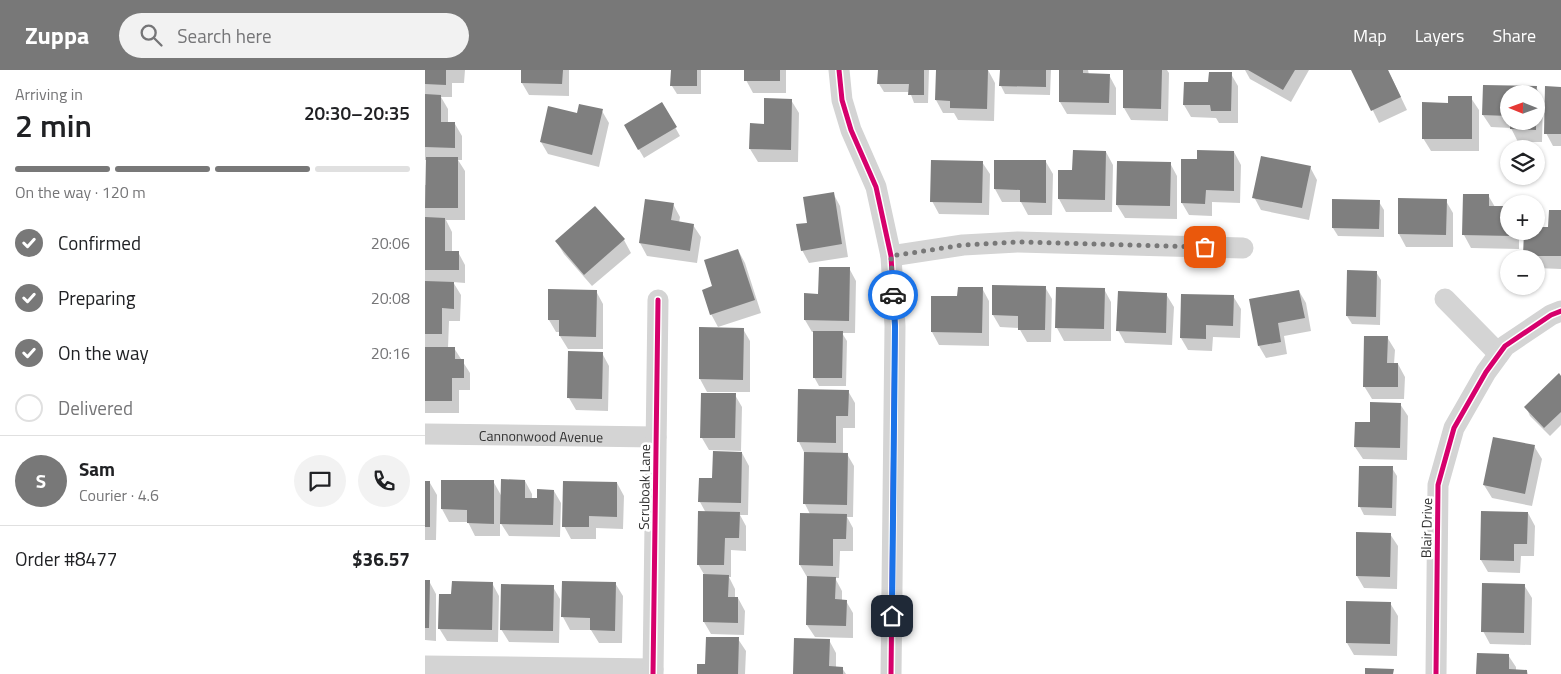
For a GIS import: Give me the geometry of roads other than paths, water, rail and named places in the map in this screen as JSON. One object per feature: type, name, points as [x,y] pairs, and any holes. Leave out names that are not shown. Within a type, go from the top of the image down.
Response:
[{"type":"street","points":[[839,70],[842,100],[851,130],[876,187],[891,256],[895,326],[891,674]]},
{"type":"street","points":[[891,256],[963,245],[1018,242],[1243,248]]},
{"type":"street","points":[[1445,299],[1499,354]]},
{"type":"street","name":"Scruboak Lane","points":[[653,672],[658,300]]},
{"type":"street","name":"Blair Drive","points":[[1436,674],[1438,485],[1454,428],[1505,346],[1551,315],[1561,311]]},
{"type":"street","name":"Cannonwood Avenue","points":[[425,434],[656,437]]},
{"type":"street","points":[[425,666],[653,672]]}]
